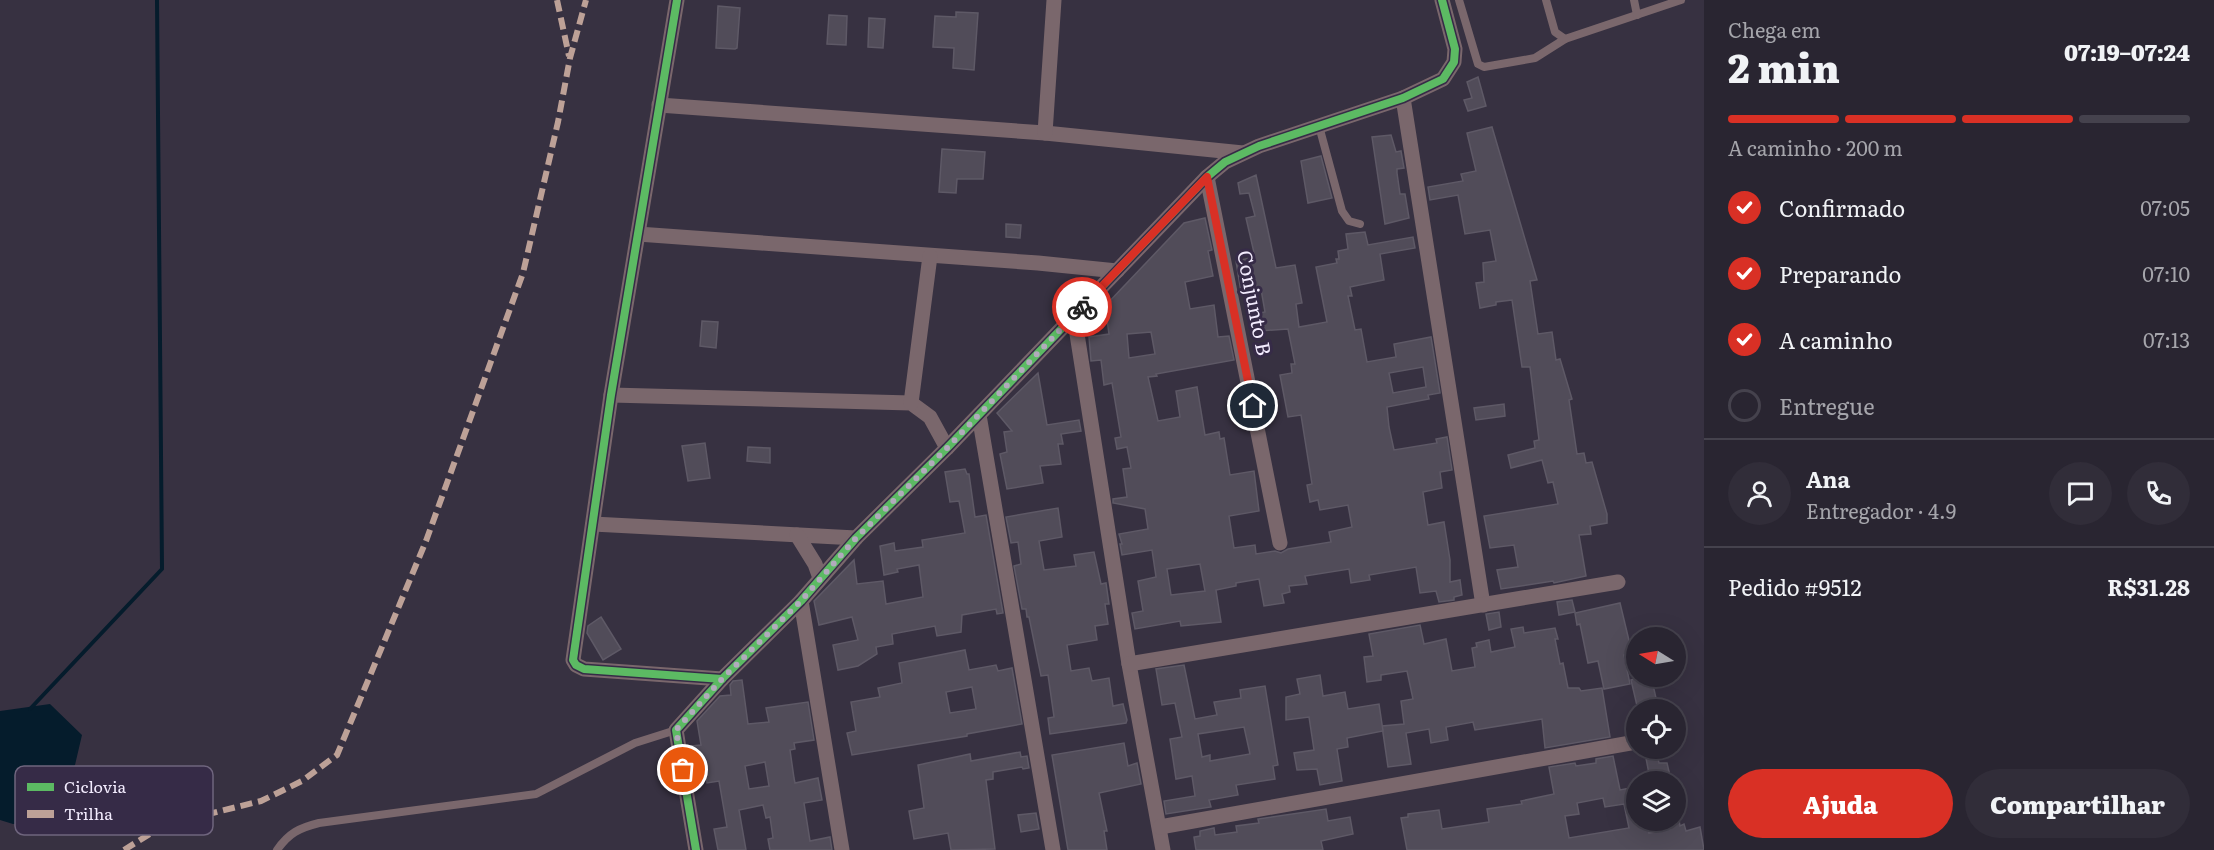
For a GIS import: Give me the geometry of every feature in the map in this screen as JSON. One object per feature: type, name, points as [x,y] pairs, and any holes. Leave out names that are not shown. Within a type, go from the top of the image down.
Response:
[{"type":"street","points":[[677,0],[611,395],[573,660],[576,665],[584,669],[722,679]]},
{"type":"street","points":[[1045,133],[1054,0]]},
{"type":"street","points":[[696,850],[676,730],[722,679],[801,601],[856,538],[947,448],[1207,177],[1225,162],[1243,153],[1402,98],[1443,79],[1454,62],[1453,35],[1442,0]]},
{"type":"street","points":[[1402,98],[1483,605]]},
{"type":"street","points":[[659,105],[1045,133],[1243,153]]},
{"type":"street","name":"Conjunto B","points":[[1207,177],[1280,543]]},
{"type":"street","points":[[638,234],[1038,263],[1117,271]]},
{"type":"street","points":[[911,403],[930,256]]},
{"type":"street","points":[[1074,315],[1130,664],[1163,850]]},
{"type":"street","points":[[611,395],[911,403],[930,417],[947,448]]},
{"type":"street","points":[[979,415],[1053,850]]},
{"type":"street","points":[[593,524],[856,538]]},
{"type":"street","points":[[797,535],[815,564],[820,579]]},
{"type":"street","points":[[1130,664],[1618,582]]},
{"type":"street","points":[[801,601],[842,850]]},
{"type":"street","points":[[1160,827],[1626,744]]},
{"type":"lane","points":[[1459,0],[1478,64],[1484,67],[1535,58],[1565,39],[1680,0]]},
{"type":"lane","points":[[1546,0],[1555,32],[1565,39]]},
{"type":"lane","points":[[1634,0],[1637,15]]},
{"type":"lane","points":[[1319,126],[1342,211],[1349,221],[1360,224]]},
{"type":"lane","points":[[277,850],[298,828],[319,823],[536,794],[635,743],[676,730]]},
{"type":"water","points":[[50,704],[82,735],[74,766],[15,766],[15,824],[0,820],[0,711]]},
{"type":"building","points":[[718,6],[740,8],[737,48],[735,49],[716,48]]},
{"type":"building","points":[[956,12],[978,13],[974,70],[953,68],[954,48],[933,47],[935,16],[956,17]]},
{"type":"building","points":[[829,15],[847,16],[846,45],[827,44]]},
{"type":"building","points":[[869,18],[885,19],[883,48],[868,47]]},
{"type":"building","points":[[1478,77],[1486,106],[1468,111],[1464,100],[1472,98],[1467,82]]},
{"type":"building","points":[[1492,127],[1537,280],[1530,281],[1538,334],[1552,332],[1556,360],[1560,359],[1572,399],[1569,400],[1577,454],[1584,453],[1586,463],[1592,462],[1607,514],[1607,523],[1590,526],[1591,534],[1579,535],[1586,576],[1554,583],[1553,581],[1501,589],[1497,570],[1518,567],[1514,545],[1490,548],[1484,516],[1558,504],[1553,482],[1548,483],[1542,460],[1511,468],[1508,455],[1535,448],[1534,441],[1539,440],[1530,367],[1522,367],[1512,300],[1496,302],[1496,305],[1480,308],[1476,283],[1484,282],[1483,263],[1496,261],[1490,230],[1465,234],[1458,195],[1430,200],[1428,187],[1463,181],[1461,174],[1476,171],[1467,133]]},
{"type":"building","points":[[1391,135],[1396,152],[1401,151],[1404,168],[1397,169],[1397,173],[1400,194],[1405,194],[1409,218],[1385,224],[1372,137]]},
{"type":"building","points":[[942,149],[985,152],[983,179],[957,179],[956,193],[939,192]]},
{"type":"building","points":[[1321,156],[1332,198],[1308,203],[1301,161]]},
{"type":"building","points":[[1256,175],[1276,268],[1295,265],[1302,303],[1296,304],[1299,327],[1327,322],[1316,267],[1337,263],[1338,251],[1348,249],[1346,234],[1365,232],[1368,245],[1413,237],[1415,248],[1380,254],[1384,280],[1350,287],[1352,296],[1348,296],[1355,330],[1361,329],[1367,362],[1396,357],[1394,344],[1431,337],[1440,393],[1428,395],[1429,399],[1387,407],[1394,450],[1437,443],[1436,439],[1447,437],[1452,470],[1440,472],[1442,488],[1423,492],[1428,525],[1444,522],[1450,560],[1450,582],[1460,580],[1462,595],[1454,597],[1454,600],[1439,602],[1436,591],[1420,593],[1416,567],[1369,575],[1370,580],[1351,583],[1349,569],[1305,576],[1307,584],[1289,586],[1290,592],[1282,594],[1284,603],[1264,606],[1259,579],[1236,583],[1236,586],[1216,590],[1221,622],[1181,626],[1180,621],[1135,629],[1132,613],[1143,611],[1138,581],[1156,577],[1152,550],[1122,555],[1119,534],[1148,529],[1145,509],[1113,503],[1113,499],[1127,497],[1123,469],[1131,468],[1127,447],[1117,449],[1115,438],[1121,437],[1112,383],[1104,385],[1101,360],[1091,361],[1089,337],[1109,334],[1105,306],[1184,223],[1205,218],[1212,250],[1208,251],[1213,276],[1185,282],[1190,309],[1214,305],[1218,337],[1229,336],[1234,360],[1148,377],[1158,421],[1180,417],[1176,391],[1197,387],[1205,435],[1219,432],[1220,439],[1224,438],[1230,475],[1254,471],[1259,511],[1229,516],[1234,548],[1255,545],[1256,554],[1275,551],[1281,553],[1288,549],[1331,542],[1329,532],[1352,527],[1348,505],[1320,510],[1318,500],[1310,502],[1307,485],[1312,484],[1301,415],[1288,417],[1280,375],[1292,373],[1291,364],[1295,364],[1288,329],[1259,331],[1255,314],[1265,312],[1261,289],[1241,292],[1236,261],[1255,257],[1246,218],[1255,216],[1249,193],[1240,194],[1238,183]],"holes":[[[1151,332],[1155,354],[1129,358],[1127,334]],[[1423,367],[1426,387],[1393,393],[1389,373]],[[1200,564],[1205,591],[1171,595],[1167,569]]]},
{"type":"building","points":[[1006,224],[1021,225],[1020,238],[1006,237]]},
{"type":"building","points":[[702,321],[718,322],[716,348],[700,346]]},
{"type":"building","points":[[1038,373],[1047,425],[1079,420],[1081,431],[1061,434],[1063,444],[1058,444],[1061,464],[1040,466],[1043,483],[1007,489],[1000,454],[1007,452],[1004,432],[1012,431],[997,413]]},
{"type":"building","points":[[1504,404],[1505,416],[1476,420],[1474,408]]},
{"type":"building","points":[[705,443],[710,478],[688,481],[682,446]]},
{"type":"building","points":[[748,447],[770,448],[770,463],[747,461]]},
{"type":"building","points":[[965,469],[969,474],[975,517],[986,515],[1003,613],[997,614],[996,609],[962,615],[961,632],[937,636],[935,626],[892,634],[893,644],[876,647],[877,654],[858,666],[838,670],[833,645],[858,640],[852,617],[819,625],[814,601],[854,560],[857,584],[883,581],[886,604],[923,597],[919,565],[897,569],[898,572],[884,575],[880,546],[894,543],[895,551],[923,547],[922,540],[965,533],[959,501],[950,502],[945,472]]},
{"type":"building","points":[[1058,508],[1062,537],[1039,541],[1044,570],[1076,566],[1074,555],[1094,552],[1101,584],[1106,583],[1109,604],[1105,604],[1108,624],[1095,626],[1097,640],[1067,645],[1071,671],[1089,668],[1092,681],[1109,678],[1113,706],[1123,704],[1127,720],[1126,723],[1050,734],[1048,718],[1054,717],[1048,675],[1041,676],[1029,617],[1027,617],[1026,609],[1022,609],[1014,566],[1021,564],[1018,542],[1011,543],[1006,517]]},
{"type":"building","points":[[1572,600],[1575,612],[1559,615],[1557,602]]},
{"type":"building","points":[[1620,603],[1626,628],[1626,654],[1624,655],[1626,685],[1604,689],[1598,661],[1588,663],[1580,624],[1577,625],[1575,613]]},
{"type":"building","points":[[1499,612],[1501,627],[1489,630],[1486,614]]},
{"type":"building","points":[[601,617],[621,649],[603,660],[587,633],[588,626]]},
{"type":"building","points":[[1420,625],[1424,644],[1446,639],[1452,671],[1475,667],[1472,648],[1477,647],[1476,643],[1489,640],[1491,652],[1515,647],[1511,629],[1523,627],[1524,633],[1555,628],[1560,664],[1563,663],[1568,688],[1579,688],[1581,691],[1602,688],[1610,737],[1545,748],[1542,719],[1475,730],[1473,722],[1446,727],[1448,740],[1431,743],[1429,729],[1406,733],[1411,764],[1388,767],[1382,726],[1404,724],[1401,701],[1413,699],[1407,671],[1381,675],[1381,680],[1367,682],[1364,657],[1373,656],[1369,634]]},
{"type":"building","points":[[965,650],[969,670],[996,665],[998,671],[1012,668],[1022,724],[967,734],[967,736],[852,755],[847,733],[856,731],[851,702],[880,697],[878,688],[902,683],[899,663]],"holes":[[[972,687],[976,709],[950,713],[946,692]]]},
{"type":"building","points":[[1184,665],[1195,719],[1217,715],[1214,702],[1241,698],[1240,690],[1265,686],[1278,765],[1273,766],[1275,779],[1236,785],[1238,795],[1209,800],[1211,807],[1166,814],[1164,801],[1195,796],[1192,776],[1176,779],[1170,739],[1182,737],[1175,703],[1162,705],[1156,669]],"holes":[[[1244,727],[1250,754],[1210,761],[1210,755],[1202,757],[1198,734]]]},
{"type":"building","points":[[1320,675],[1323,696],[1345,692],[1348,709],[1379,704],[1383,731],[1347,738],[1348,747],[1337,749],[1342,781],[1320,785],[1317,769],[1297,770],[1294,753],[1314,750],[1309,717],[1286,720],[1286,697],[1300,694],[1297,679]]},
{"type":"building","points":[[742,680],[748,724],[769,722],[766,708],[808,702],[814,740],[794,743],[795,749],[790,750],[794,778],[795,783],[818,778],[822,800],[804,803],[810,841],[830,837],[832,850],[770,850],[768,839],[773,838],[770,817],[766,818],[763,805],[739,810],[746,850],[718,850],[714,829],[727,827],[719,781],[707,783],[705,766],[696,768],[692,746],[701,745],[697,721],[720,696],[731,695],[730,685],[733,681]],"holes":[[[765,762],[769,786],[749,789],[745,766]]]},
{"type":"building","points":[[1633,687],[1653,687],[1656,699],[1635,699]]},
{"type":"building","points":[[1124,743],[1128,766],[1137,763],[1141,784],[1099,793],[1107,831],[1104,831],[1107,850],[1068,850],[1052,755]]},
{"type":"building","points":[[1020,752],[1021,757],[1027,756],[1029,768],[993,772],[993,779],[986,780],[995,849],[951,850],[948,833],[914,839],[909,811],[924,808],[918,765],[970,754],[971,761]]},
{"type":"building","points":[[1613,756],[1620,790],[1626,789],[1626,814],[1624,804],[1605,807],[1603,798],[1577,803],[1579,814],[1565,816],[1569,838],[1626,828],[1626,831],[1649,831],[1649,833],[1686,831],[1700,827],[1704,850],[1407,850],[1401,818],[1408,817],[1408,814],[1439,810],[1442,829],[1489,822],[1487,809],[1522,804],[1521,801],[1554,794],[1549,767],[1596,763],[1596,759]]},
{"type":"building","points":[[1646,759],[1658,759],[1659,763],[1667,763],[1669,771],[1648,771]]},
{"type":"building","points":[[1326,809],[1328,821],[1350,817],[1353,834],[1321,841],[1323,850],[1196,850],[1194,837],[1200,836],[1200,831],[1214,828],[1215,835],[1237,832],[1236,826],[1259,823],[1258,819]]},
{"type":"building","points":[[1036,813],[1039,829],[1021,832],[1018,815]]},
{"type":"waterway","points":[[30,709],[162,569],[157,0]]},
{"type":"marked path","points":[[557,0],[569,56]]},
{"type":"marked path","points":[[213,813],[261,801],[302,781],[337,755],[426,541],[523,273],[558,122],[570,58],[586,0]]},
{"type":"marked path","points":[[124,850],[148,835]]},
{"type":"cycle path","points":[[677,0],[611,395],[573,660],[576,665],[584,669],[722,679]]},
{"type":"cycle path","points":[[696,850],[676,730],[722,679],[801,601],[856,538],[947,448],[1207,177],[1225,162],[1259,146],[1403,98],[1443,79],[1454,62],[1455,49],[1442,0]]},
{"type":"way so far","points":[[683,770],[676,730],[722,679],[801,601],[856,538],[947,448],[1082,307]]},
{"type":"route","points":[[1082,307],[1207,177],[1253,406]]}]
